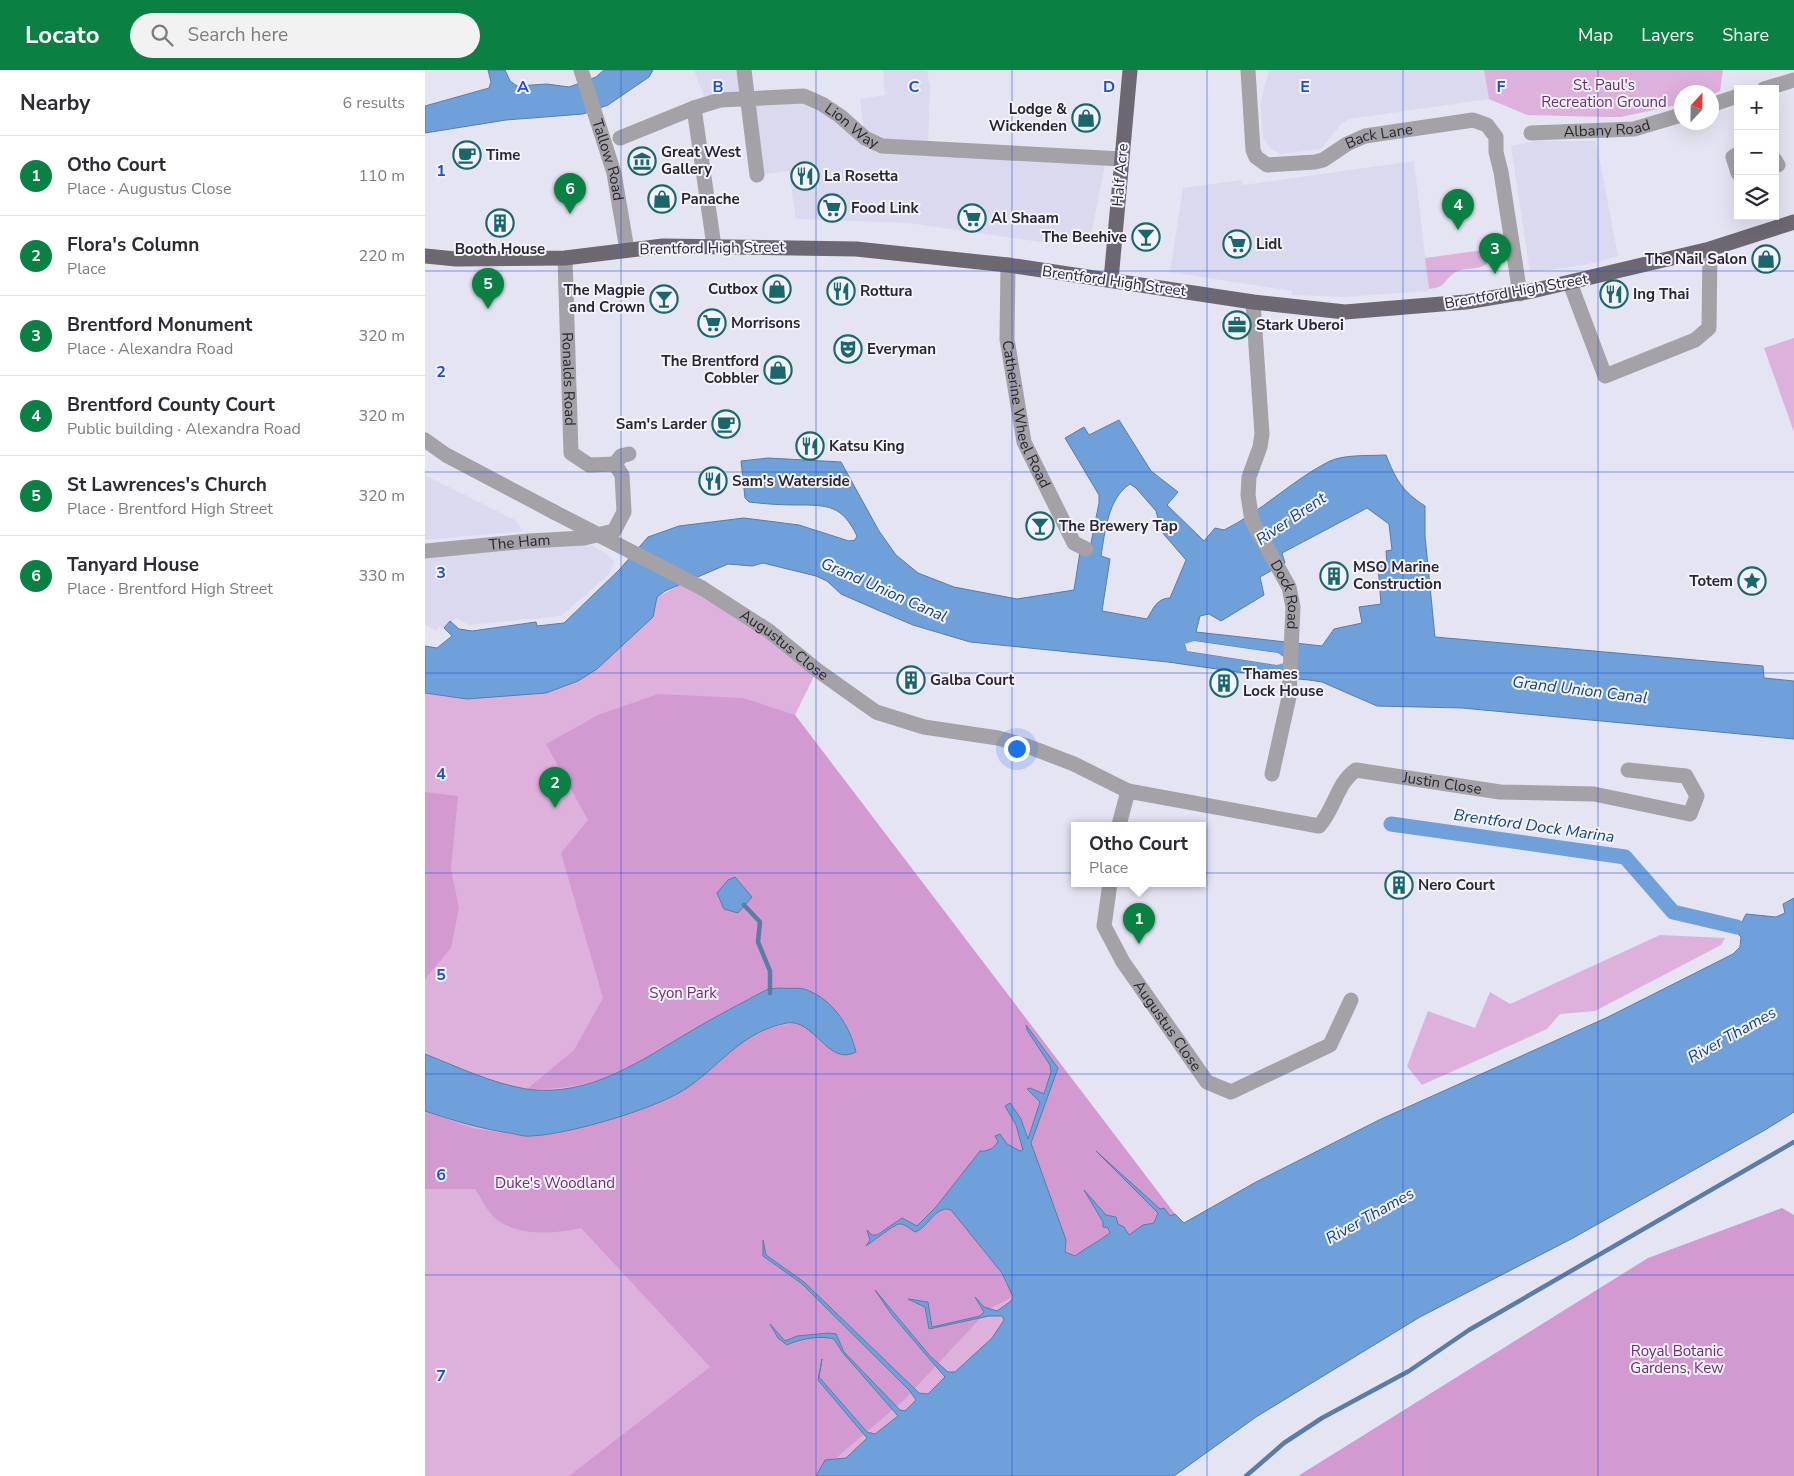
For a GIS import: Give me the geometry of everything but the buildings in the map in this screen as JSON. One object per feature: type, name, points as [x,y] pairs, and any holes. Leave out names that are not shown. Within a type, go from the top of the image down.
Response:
[{"type":"main road","name":"Half Acre","points":[[1111,280],[1130,70]]},
{"type":"main road","name":"Brentford High Street","points":[[425,256],[456,259],[565,258],[656,246],[863,249],[1008,265],[1253,302],[1345,312],[1466,302],[1520,294],[1710,249],[1794,222]]},
{"type":"street","points":[[744,70],[757,175]]},
{"type":"street","name":"Back Lane","points":[[1248,70],[1253,150],[1262,163],[1272,166],[1315,162],[1365,136],[1459,122],[1480,122],[1493,130],[1496,136],[1496,152],[1501,172],[1520,294]]},
{"type":"street","name":"Tallow Road","points":[[582,73],[614,173],[627,250]]},
{"type":"street","points":[[1777,85],[1794,80]]},
{"type":"street","name":"Lion Way","points":[[620,138],[694,108],[720,100],[803,96],[822,104],[840,116],[865,138],[882,146],[1122,159]]},
{"type":"street","points":[[1719,103],[1734,98]]},
{"type":"street","points":[[694,108],[714,246]]},
{"type":"street","name":"Albany Road","points":[[1531,133],[1634,129],[1674,117]]},
{"type":"street","points":[[1570,283],[1605,376],[1695,340],[1709,328],[1710,249]]},
{"type":"street","name":"Ronalds Road","points":[[565,258],[571,453],[589,465],[619,470]]},
{"type":"street","name":"Catherine Wheel Road","points":[[1008,265],[1007,339],[1024,442],[1074,542],[1086,549]]},
{"type":"street","name":"Dock Road","points":[[1253,302],[1262,434],[1260,447],[1249,477],[1248,495],[1252,521],[1289,587],[1293,607],[1289,637],[1289,697],[1272,774]]},
{"type":"street","name":"Augustus Close","points":[[425,440],[446,455],[702,588],[769,631],[817,670],[876,712],[924,727],[998,738],[1027,746],[1074,764],[1128,791]]},
{"type":"street","points":[[619,470],[621,456],[629,454]]},
{"type":"street","name":"The Ham","points":[[425,551],[529,540],[584,538],[614,531],[624,512],[619,470]]},
{"type":"street","name":"Justin Close","points":[[1128,791],[1319,826],[1329,816],[1345,778],[1356,770],[1500,792],[1594,794],[1690,814],[1697,796],[1686,776],[1628,770]]},
{"type":"street","points":[[1120,822],[1128,791]]},
{"type":"street","name":"Augustus Close","points":[[1109,887],[1104,926],[1123,962],[1207,1082],[1231,1092],[1330,1045],[1351,1000]]},
{"type":"shaded area","points":[[694,70],[744,70],[746,98],[707,104]]},
{"type":"shaded area","points":[[883,70],[927,70],[930,87],[928,148],[1106,159],[1092,231],[1055,244],[908,223],[796,219],[789,171],[757,175],[746,98],[804,96],[865,137],[860,99],[885,95]]},
{"type":"shaded area","points":[[1269,70],[1484,70],[1489,99],[1349,119],[1342,123],[1321,149],[1280,154],[1270,148],[1263,138],[1260,104]]},
{"type":"shaded area","points":[[1535,141],[1596,141],[1618,256],[1584,265],[1530,272],[1511,146]]},
{"type":"shaded area","points":[[1414,161],[1429,291],[1344,297],[1292,295],[1292,291],[1170,272],[1183,188],[1241,180],[1243,185]]},
{"type":"shaded area","points":[[425,475],[515,520],[523,531],[425,540]]},
{"type":"shaded area","points":[[584,541],[607,554],[614,562],[609,574],[561,616],[469,625],[456,618],[446,629],[439,627],[436,631],[425,625],[425,558]]},
{"type":"green space","name":"St. Paul's Recreation Ground","points":[[1484,70],[1723,70],[1719,92],[1719,85],[1674,85],[1674,106],[1621,117],[1527,115],[1489,99]]},
{"type":"green space","points":[[1491,249],[1490,257],[1483,266],[1459,270],[1442,285],[1429,289],[1425,258]]},
{"type":"green space","points":[[1794,338],[1794,432],[1764,348]]},
{"type":"green space","name":"Syon Park","points":[[684,583],[817,670],[795,715],[1183,1226],[846,1458],[825,1460],[816,1476],[425,1476],[425,693],[553,690],[587,675],[657,597]]},
{"type":"green space","name":"Syon Park","points":[[658,694],[743,698],[795,715],[1175,1214],[989,1309],[903,1401],[815,1476],[569,1476],[710,1367],[581,1228],[559,1232],[525,1231],[504,1224],[495,1218],[475,1189],[425,1189],[425,1111],[472,1128],[531,1137],[554,1132],[689,1087],[745,1039],[765,1029],[797,1022],[808,1028],[823,1044],[843,1053],[856,1052],[853,1040],[768,989],[700,1025],[631,1066],[613,1074],[575,1086],[553,1089],[527,1089],[574,1050],[603,998],[561,853],[588,820],[546,744],[598,715]]},
{"type":"green space","points":[[425,792],[458,796],[451,869],[459,908],[451,948],[425,979]]},
{"type":"green space","points":[[1660,935],[1725,938],[1721,945],[1595,1011],[1560,1014],[1547,1029],[1422,1085],[1407,1066],[1428,1011],[1475,1028],[1490,992],[1510,1004]]},
{"type":"green space","name":"Royal Botanic Gardens, Kew","points":[[1782,1208],[1794,1215],[1794,1476],[1298,1476],[1648,1258]]},
{"type":"water","points":[[488,70],[505,70],[510,81],[517,86],[547,84],[569,87],[596,77],[604,70],[653,70],[649,77],[608,105],[583,114],[506,120],[425,133],[425,106],[489,88],[491,82]]},
{"type":"water","points":[[1119,420],[1151,471],[1178,492],[1167,505],[1204,541],[1215,528],[1224,530],[1238,523],[1301,478],[1334,459],[1386,455],[1405,490],[1425,506],[1425,536],[1435,637],[1763,666],[1764,678],[1794,681],[1794,739],[1462,708],[1377,706],[1322,682],[1168,662],[970,642],[913,625],[873,608],[841,594],[827,581],[816,576],[763,563],[752,566],[728,564],[665,591],[657,597],[653,617],[597,669],[578,681],[546,693],[467,699],[425,693],[425,646],[437,648],[452,636],[444,628],[450,621],[459,629],[472,631],[536,622],[537,626],[564,623],[619,570],[648,537],[679,526],[744,518],[799,525],[849,541],[855,540],[857,536],[846,518],[833,509],[817,505],[779,505],[749,502],[745,498],[741,461],[768,458],[841,462],[879,531],[896,555],[918,573],[954,587],[1017,599],[1074,590],[1080,552],[1089,553],[1099,495],[1065,438],[1084,427],[1089,435]],"holes":[[[1130,484],[1136,488],[1156,511],[1161,531],[1186,560],[1170,598],[1159,602],[1147,619],[1102,611],[1110,559],[1101,556],[1106,526],[1117,498]],[[1367,508],[1389,524],[1392,550],[1386,551],[1387,563],[1378,565],[1381,604],[1359,607],[1362,623],[1334,629],[1322,646],[1196,632],[1200,616],[1209,614],[1221,621],[1264,595],[1260,577],[1285,563],[1282,553]],[[1194,641],[1278,653],[1285,658],[1277,665],[1187,651],[1185,645]]]},
{"type":"water","points":[[735,877],[752,897],[738,913],[724,909],[717,893],[728,880]]},
{"type":"water","name":"River Thames","points":[[1794,898],[1794,1112],[1765,1130],[1573,1238],[1420,1317],[1256,1417],[1174,1476],[816,1476],[825,1460],[846,1458],[867,1438],[818,1380],[822,1359],[819,1377],[867,1432],[875,1434],[898,1416],[843,1353],[834,1339],[823,1337],[810,1338],[787,1345],[778,1338],[770,1324],[785,1341],[797,1336],[836,1334],[844,1352],[900,1410],[905,1411],[916,1400],[909,1390],[801,1283],[763,1256],[763,1240],[766,1255],[804,1282],[919,1393],[928,1394],[945,1377],[892,1315],[875,1290],[930,1356],[948,1372],[955,1372],[992,1338],[1004,1320],[1002,1316],[989,1316],[929,1329],[925,1307],[908,1299],[928,1302],[932,1327],[980,1316],[984,1312],[975,1297],[984,1307],[997,1311],[1011,1301],[1013,1297],[1002,1273],[951,1210],[941,1210],[936,1213],[920,1230],[915,1232],[904,1225],[898,1224],[866,1246],[870,1240],[867,1230],[872,1235],[877,1235],[902,1218],[917,1226],[936,1207],[980,1151],[988,1150],[995,1146],[998,1141],[995,1136],[1000,1134],[1007,1144],[1020,1151],[1023,1150],[1016,1125],[1005,1106],[1010,1103],[1021,1119],[1028,1139],[1040,1102],[1027,1089],[1030,1088],[1044,1094],[1051,1072],[1050,1065],[1027,1030],[1026,1025],[1058,1068],[1031,1143],[1066,1240],[1065,1252],[1075,1256],[1110,1233],[1108,1228],[1103,1227],[1103,1222],[1084,1190],[1106,1215],[1116,1217],[1118,1224],[1124,1227],[1129,1235],[1143,1225],[1154,1223],[1158,1213],[1096,1151],[1160,1209],[1164,1208],[1170,1216],[1175,1214],[1184,1223],[1256,1182],[1379,1120],[1608,1017],[1733,954],[1740,947],[1741,937],[1736,932],[1739,922],[1742,922],[1746,914],[1776,917],[1785,913],[1783,904]]},
{"type":"water","points":[[768,989],[804,989],[825,1000],[845,1024],[856,1052],[846,1055],[837,1053],[797,1023],[787,1023],[772,1027],[746,1040],[690,1086],[658,1103],[591,1125],[548,1134],[520,1135],[457,1121],[425,1111],[425,1054],[500,1083],[526,1089],[549,1090],[571,1088],[613,1075]]},
{"type":"pier","points":[[1194,641],[1278,653],[1285,658],[1284,663],[1277,665],[1187,651],[1185,644]],"holes":[[[1194,644],[1277,656],[1282,659],[1277,662],[1189,649],[1188,646]]]},
{"type":"waterway","name":"Brentford Dock Marina","points":[[1391,824],[1625,857],[1673,912],[1737,927]]},
{"type":"waterway","points":[[744,905],[760,922],[758,942],[770,971],[770,993]]},
{"type":"waterway","points":[[1246,1476],[1284,1443],[1322,1418],[1409,1371],[1469,1330],[1794,1142]]},
{"type":"place","name":"Lodge & Wickenden","points":[[1086,118]]},
{"type":"place","name":"Time","points":[[467,155]]},
{"type":"place","name":"Great West Gallery","points":[[642,161]]},
{"type":"place","name":"La Rosetta","points":[[805,176]]},
{"type":"place","name":"Panache","points":[[662,199]]},
{"type":"place","name":"Food Link","points":[[832,208]]},
{"type":"place","name":"Tanyard House","points":[[570,214]]},
{"type":"place","name":"Al Shaam","points":[[972,218]]},
{"type":"place","name":"Booth House","points":[[500,223]]},
{"type":"place","name":"Brentford County Court","points":[[1458,230]]},
{"type":"place","name":"The Beehive","points":[[1146,237]]},
{"type":"place","name":"Lidl","points":[[1237,244]]},
{"type":"place","name":"The Nail Salon","points":[[1766,259]]},
{"type":"place","name":"Brentford Monument","points":[[1495,274]]},
{"type":"place","name":"Cutbox","points":[[777,289]]},
{"type":"place","name":"Rottura","points":[[841,291]]},
{"type":"place","name":"Ing Thai","points":[[1614,294]]},
{"type":"place","name":"The Magpie and Crown","points":[[664,299]]},
{"type":"place","name":"St Lawrences's Church","points":[[488,309]]},
{"type":"place","name":"Morrisons","points":[[712,323]]},
{"type":"place","name":"Stark Uberoi","points":[[1237,325]]},
{"type":"place","name":"Everyman","points":[[848,349]]},
{"type":"place","name":"The Brentford Cobbler","points":[[778,370]]},
{"type":"place","name":"Sam's Larder","points":[[726,424]]},
{"type":"place","name":"Katsu King","points":[[810,446]]},
{"type":"place","name":"Sam's Waterside","points":[[713,481]]},
{"type":"place","name":"The Brewery Tap","points":[[1040,526]]},
{"type":"place","name":"MSO Marine Construction","points":[[1334,576]]},
{"type":"place","name":"Totem","points":[[1752,581]]},
{"type":"place","name":"Galba Court","points":[[911,680]]},
{"type":"place","name":"Thames Lock House","points":[[1224,683]]},
{"type":"place","name":"Flora's Column","points":[[555,808]]},
{"type":"place","name":"Nero Court","points":[[1399,885]]},
{"type":"place","name":"Otho Court","points":[[1139,944]]},
{"type":"water label","name":"River Brent","points":[[1291,519]]},
{"type":"water label","name":"Grand Union Canal","points":[[884,590]]},
{"type":"water label","name":"Grand Union Canal","points":[[1580,690]]},
{"type":"park label","name":"Duke's Woodland","points":[[555,1183]]}]
